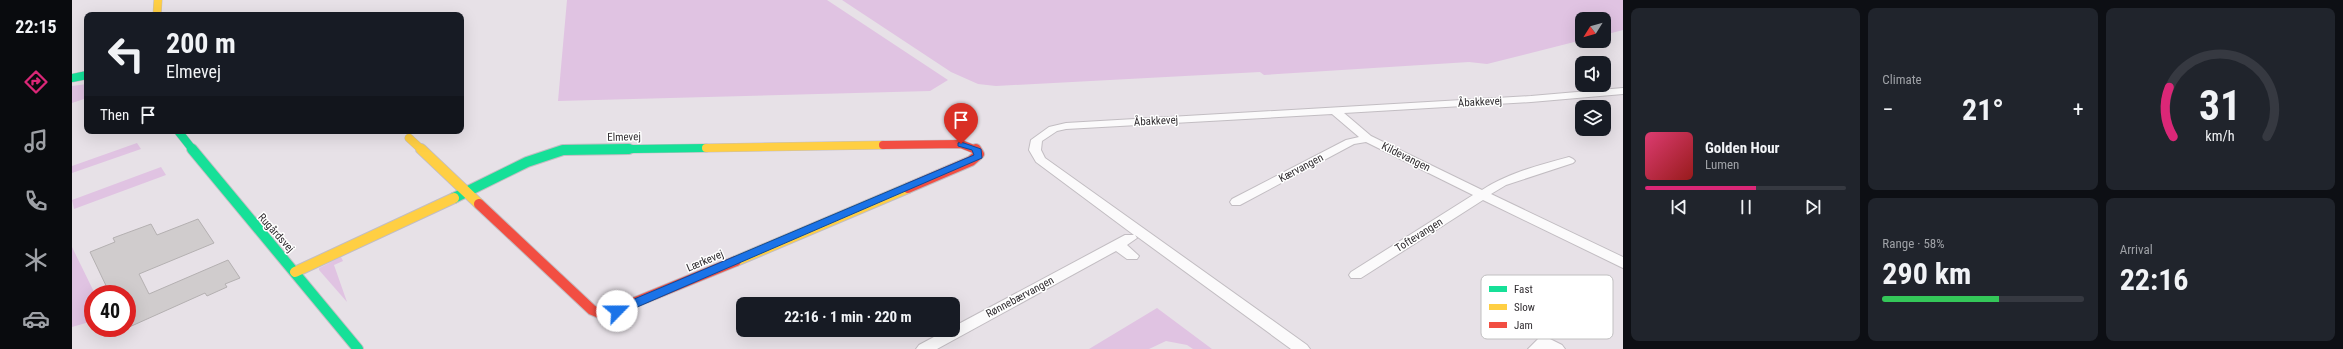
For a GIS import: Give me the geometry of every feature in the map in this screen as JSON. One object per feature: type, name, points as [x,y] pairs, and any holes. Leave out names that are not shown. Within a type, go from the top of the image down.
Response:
[{"type":"street","points":[[157,12],[158,0]]},
{"type":"street","points":[[72,78],[84,76]]},
{"type":"street","name":"Åbakkevej","points":[[1302,349],[1051,169],[1037,156],[1035,144],[1044,134],[1066,126],[1620,93]]},
{"type":"street","name":"Kildevangen","points":[[1335,111],[1367,138],[1623,263]]},
{"type":"street","name":"Rugårdsvej","points":[[180,134],[201,162],[295,272],[358,349]]},
{"type":"street","name":"Lærkevej","points":[[409,138],[592,310],[604,315],[684,283],[975,159],[978,156],[978,151]]},
{"type":"street","name":"Kærvangen","points":[[1236,202],[1350,142],[1367,138]]},
{"type":"street","name":"Elmevej","points":[[295,272],[543,156],[570,150],[961,144],[978,151]]},
{"type":"street","points":[[1482,195],[1502,182],[1523,174],[1569,161]]},
{"type":"street","name":"Toftevangen","points":[[1356,275],[1482,195]]},
{"type":"street","name":"Rønnebærvangen","points":[[924,349],[1130,238]]},
{"type":"street","points":[[1117,246],[1132,256]]},
{"type":"street","points":[[1536,349],[1544,342],[1557,349]]},
{"type":"shaded area","points":[[567,0],[827,0],[948,80],[930,91],[558,101]]},
{"type":"shaded area","points":[[842,0],[1623,0],[1623,30],[1611,33],[1611,12],[1575,12],[1575,42],[1487,64],[1469,62],[1264,75],[1260,72],[996,86],[978,84],[951,72]]},
{"type":"shaded area","points":[[84,84],[84,99],[72,103],[72,86]]},
{"type":"shaded area","points":[[137,143],[141,149],[72,173],[72,166]]},
{"type":"shaded area","points":[[161,167],[166,175],[74,209],[72,200]]},
{"type":"shaded area","points":[[72,247],[91,285],[84,285],[84,324],[72,327]]},
{"type":"shaded area","points":[[341,257],[343,261],[334,265],[347,302],[319,270],[319,268]]},
{"type":"shaded area","points":[[1157,308],[1212,349],[1193,349],[1187,345],[1166,341],[1149,349],[1089,349]]},
{"type":"building","points":[[198,219],[214,243],[139,274],[149,294],[228,260],[240,278],[225,284],[227,287],[207,296],[205,293],[136,324],[136,285],[106,285],[90,252],[115,242],[113,238],[151,224],[157,235]]},
{"type":"traffic: fast","points":[[72,78],[84,76]]},
{"type":"traffic: fast","points":[[180,134],[358,349]]},
{"type":"traffic: fast","points":[[454,198],[527,162],[563,150],[706,148]]},
{"type":"traffic: slow","points":[[157,12],[158,0]]},
{"type":"traffic: slow","points":[[409,138],[479,204]]},
{"type":"traffic: slow","points":[[706,148],[883,145]]},
{"type":"traffic: slow","points":[[736,261],[908,188]]},
{"type":"traffic: slow","points":[[295,272],[454,198]]},
{"type":"traffic: jam","points":[[883,145],[961,144],[975,148],[979,154],[971,161],[908,188]]},
{"type":"traffic: jam","points":[[479,204],[592,310],[604,315],[736,261]]},
{"type":"route","points":[[617,311],[975,159],[978,156],[978,151],[975,148],[961,144]]}]
